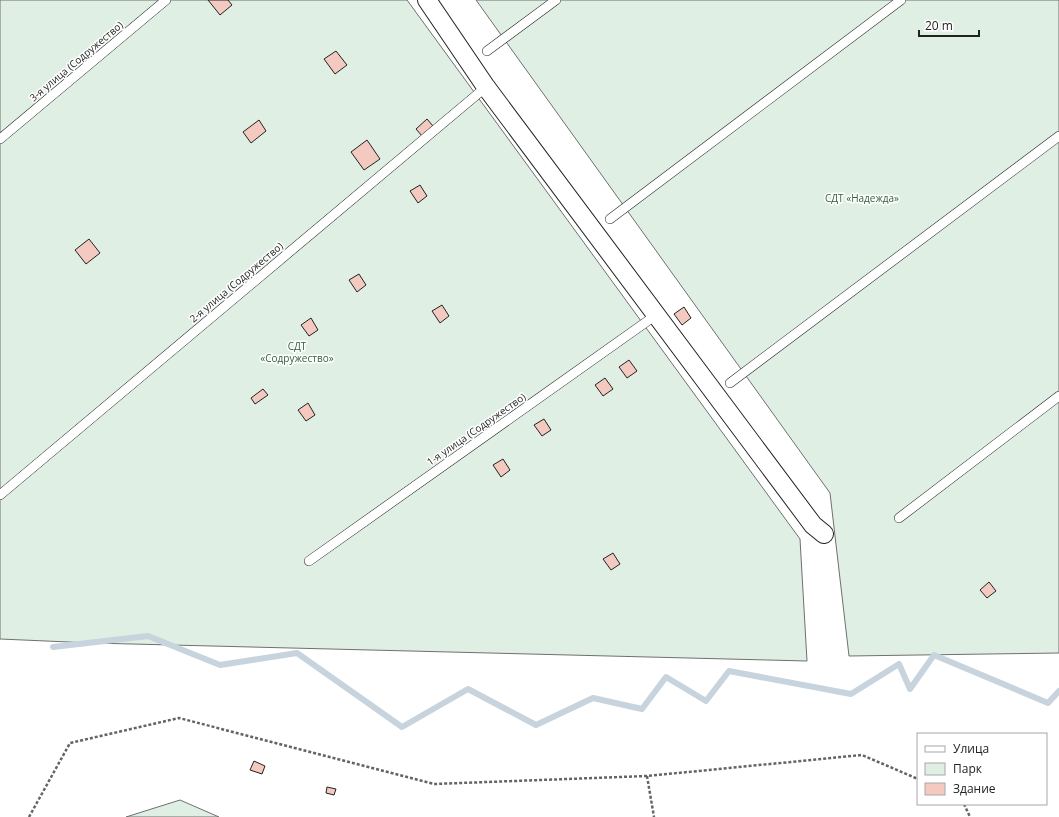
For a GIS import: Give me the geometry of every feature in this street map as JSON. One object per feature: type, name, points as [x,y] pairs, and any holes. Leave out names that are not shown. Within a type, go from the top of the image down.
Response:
[{"type":"street","points":[[426,0],[486,87],[813,525],[824,534]]},
{"type":"lane","name":"3-я улица (Содружество)","points":[[0,139],[166,0]]},
{"type":"lane","points":[[487,51],[556,0]]},
{"type":"lane","points":[[610,219],[901,0]]},
{"type":"lane","name":"2-я улица (Содружество)","points":[[0,495],[486,87]]},
{"type":"lane","points":[[730,383],[1059,136]]},
{"type":"lane","name":"1-я улица (Содружество)","points":[[309,561],[656,315]]},
{"type":"lane","points":[[899,518],[1059,396]]},
{"type":"path","points":[[29,817],[70,743],[179,718],[434,784],[647,776],[862,755],[917,779]]},
{"type":"path","points":[[647,776],[654,817]]},
{"type":"path","points":[[964,805],[970,817]]},
{"type":"green space","name":"СДТ «Содружество»","points":[[0,0],[407,0],[800,539],[807,661],[92,643],[0,639]]},
{"type":"green space","name":"СДТ «Надежда»","points":[[476,0],[1059,0],[1059,653],[849,656],[830,493]]},
{"type":"green space","points":[[180,800],[219,817],[126,817]]},
{"type":"building","points":[[208,0],[228,0],[232,5],[220,15]]},
{"type":"building","points":[[336,51],[347,65],[335,74],[324,59]]},
{"type":"building","points":[[427,119],[433,126],[422,136],[416,129]]},
{"type":"building","points":[[259,120],[266,131],[251,143],[243,132]]},
{"type":"building","points":[[367,140],[380,159],[364,170],[351,152]]},
{"type":"building","points":[[420,185],[427,196],[418,203],[410,191]]},
{"type":"building","points":[[89,239],[100,253],[86,264],[75,250]]},
{"type":"building","points":[[359,274],[366,285],[357,292],[349,280]]},
{"type":"building","points":[[442,305],[449,316],[440,323],[432,311]]},
{"type":"building","points":[[684,307],[691,318],[682,325],[674,314]]},
{"type":"building","points":[[311,318],[318,330],[309,336],[301,325]]},
{"type":"building","points":[[629,360],[637,371],[627,378],[619,367]]},
{"type":"building","points":[[605,378],[613,389],[603,396],[595,385]]},
{"type":"building","points":[[263,389],[268,395],[255,404],[251,398]]},
{"type":"building","points":[[308,403],[315,415],[306,421],[298,410]]},
{"type":"building","points":[[544,419],[551,430],[542,436],[534,425]]},
{"type":"building","points":[[503,459],[510,470],[501,477],[493,465]]},
{"type":"building","points":[[613,553],[620,564],[611,570],[603,559]]},
{"type":"building","points":[[989,582],[996,591],[987,598],[980,590]]},
{"type":"building","points":[[254,761],[265,766],[262,774],[250,770]]},
{"type":"building","points":[[327,787],[336,789],[334,795],[326,793]]},
{"type":"waterway","points":[[53,647],[148,636],[220,665],[297,653],[402,727],[468,689],[536,725],[593,698],[642,709],[666,677],[706,701],[729,671],[851,694],[899,664],[910,689],[934,655],[1048,703],[1059,691]]}]
